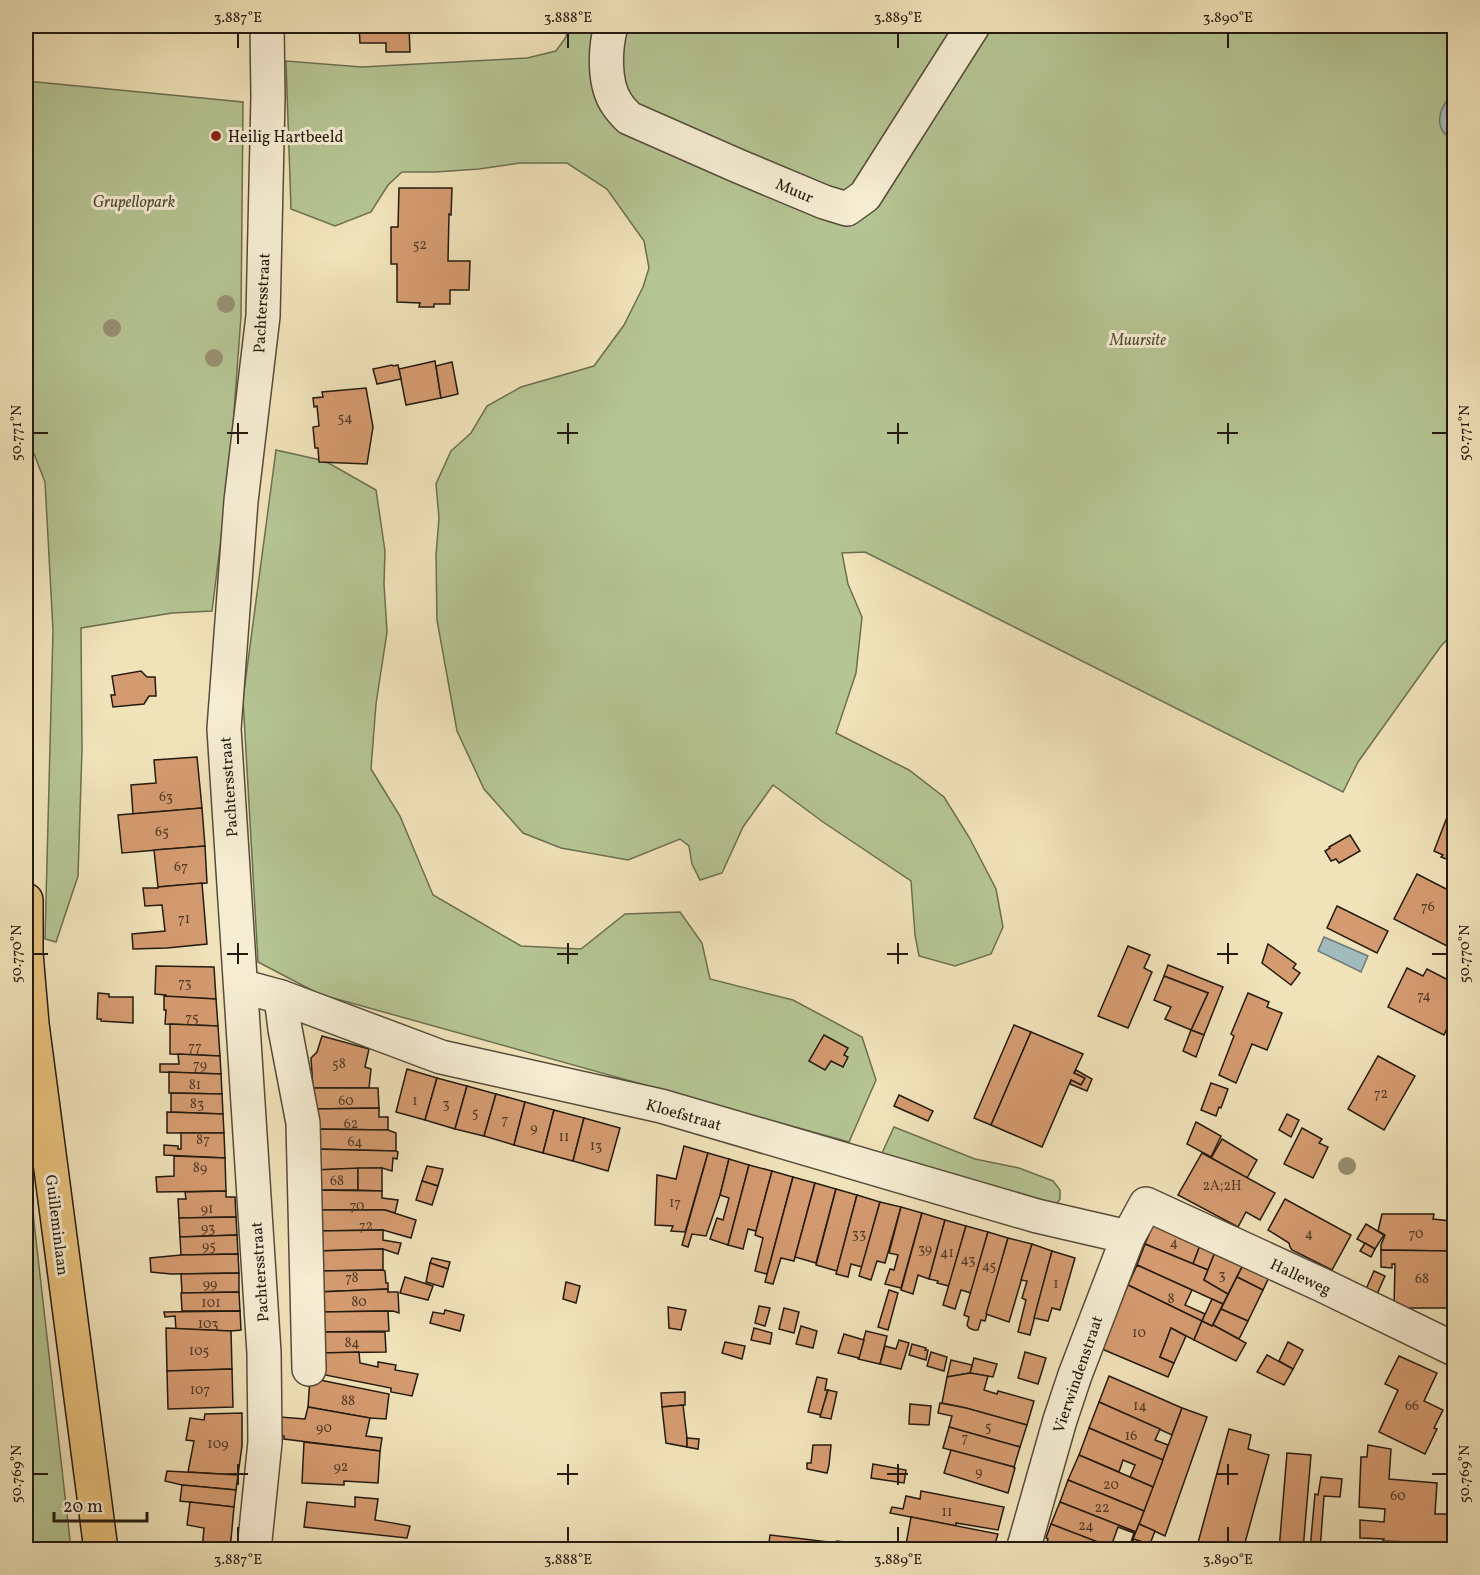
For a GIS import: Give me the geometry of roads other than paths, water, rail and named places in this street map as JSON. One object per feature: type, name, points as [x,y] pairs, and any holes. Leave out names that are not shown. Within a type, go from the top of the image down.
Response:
[{"type":"main road","name":"Guilleminlaan","points":[[26,900],[26,953],[32,1024],[101,1550]]},
{"type":"street","name":"Pachtersstraat","points":[[255,1550],[265,1442],[264,1353],[224,729],[241,501],[263,316],[268,97],[267,26]]},
{"type":"street","name":"Muur","points":[[611,26],[606,66],[611,93],[629,118],[770,180],[847,209],[865,196],[973,26]]},
{"type":"street","name":"Kloefstraat","points":[[241,986],[281,996],[441,1057],[661,1106],[1037,1216],[1128,1237]]},
{"type":"street","points":[[281,996],[303,1123],[309,1369]]},
{"type":"street","name":"Vierwindenstraat","points":[[1023,1550],[1075,1375],[1128,1237],[1146,1204]]},
{"type":"street","name":"Halleweg","points":[[1146,1204],[1455,1349]]},
{"type":"water","points":[[1454,90],[1454,138],[1445,134],[1440,120],[1444,106]]},
{"type":"water","points":[[1324,937],[1368,956],[1361,972],[1318,951]]},
{"type":"place","name":"Heilig Hartbeeld","points":[[216,136]]},
{"type":"park label","name":"Grupellopark","points":[[134,201]]},
{"type":"park label","name":"Muursite","points":[[1138,339]]}]
